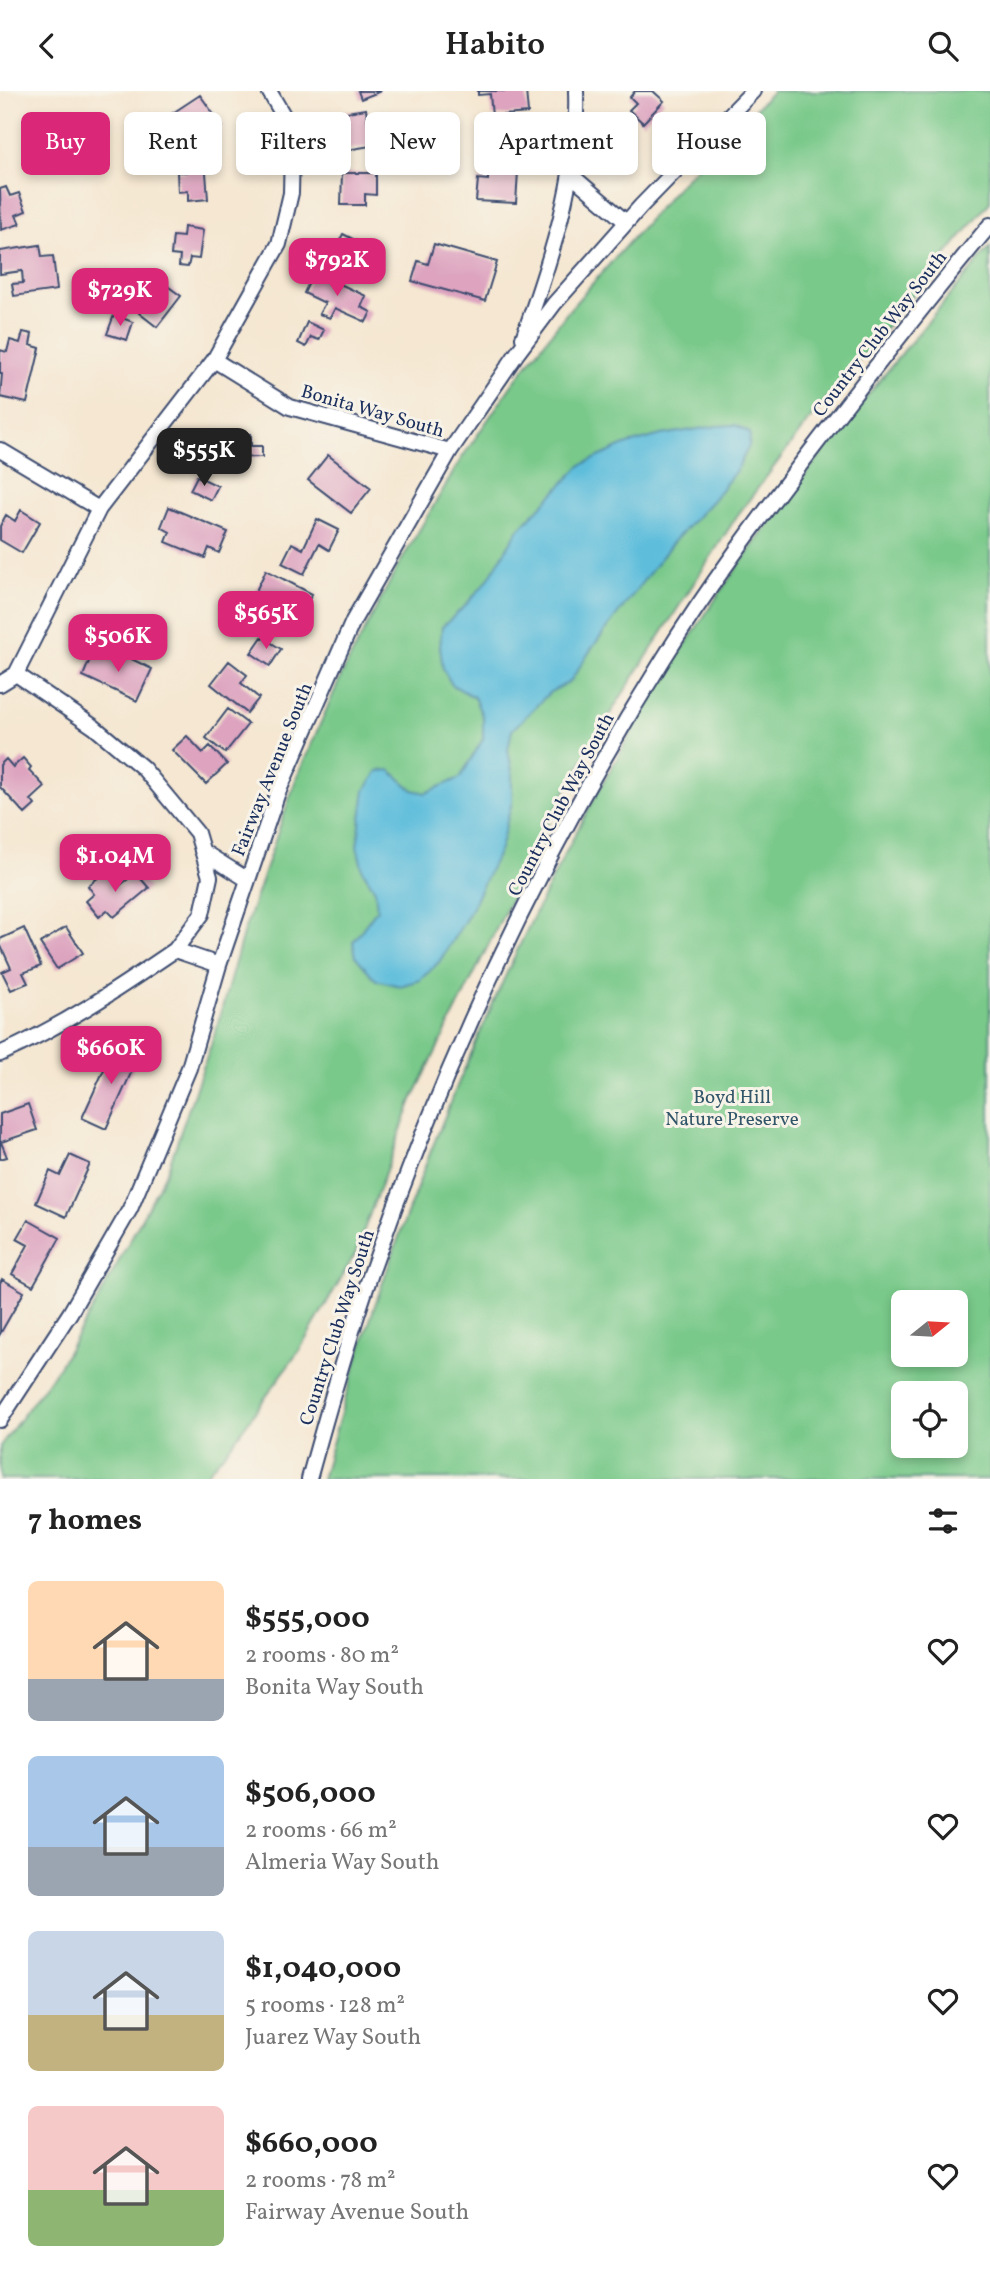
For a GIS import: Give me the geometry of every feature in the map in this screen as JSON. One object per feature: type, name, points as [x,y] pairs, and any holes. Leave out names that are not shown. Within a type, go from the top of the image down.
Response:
[{"type":"street","points":[[0,684],[16,674],[99,509],[214,360],[279,244],[291,193],[292,149],[283,115],[269,91]]},
{"type":"street","points":[[576,91],[577,112]]},
{"type":"street","name":"Fairway Avenue South","points":[[0,1420],[70,1313],[130,1209],[189,1068],[219,965],[277,795],[353,621],[450,451],[554,304],[626,222],[753,91]]},
{"type":"street","points":[[518,352],[543,282],[570,175]]},
{"type":"street","points":[[571,175],[626,222]]},
{"type":"street","name":"Country Club Way South","points":[[309,1479],[366,1286],[457,1052],[549,858],[601,762],[665,656],[750,530],[904,329],[990,225]]},
{"type":"street","name":"Bonita Way South","points":[[214,360],[290,407],[450,451]]},
{"type":"street","points":[[0,450],[99,509]]},
{"type":"street","points":[[0,1054],[89,1009],[175,950],[202,915],[210,877],[197,833],[143,768],[94,727],[16,674]]},
{"type":"street","points":[[202,851],[248,880]]},
{"type":"street","points":[[175,950],[219,965]]},
{"type":"green space","points":[[773,91],[990,91],[990,202],[809,420],[737,516],[597,734],[550,820],[412,1100],[355,1254],[299,1351],[231,1445],[202,1479],[0,1479],[0,1446],[58,1368],[167,1171],[215,1033],[243,934],[296,779],[342,674],[397,568],[461,459],[511,386],[570,309],[681,183],[689,175],[766,175],[766,112],[752,112]]},
{"type":"green space","name":"Boyd Hill Nature Preserve","points":[[990,247],[990,1479],[322,1479],[356,1363],[440,1129],[488,1014],[541,901],[599,790],[661,684],[758,538],[855,411]]},
{"type":"water","points":[[735,425],[750,433],[749,446],[738,468],[712,501],[674,541],[592,648],[570,682],[550,692],[512,730],[508,749],[512,771],[512,802],[500,849],[467,917],[439,962],[420,980],[400,986],[376,980],[356,957],[353,942],[377,909],[375,890],[363,871],[357,846],[365,790],[378,771],[390,770],[413,790],[426,793],[460,778],[483,739],[483,718],[474,697],[452,685],[443,669],[440,647],[442,627],[487,581],[518,530],[581,465],[625,445],[661,435]]},
{"type":"building","points":[[358,91],[381,91],[361,99]]},
{"type":"building","points":[[478,91],[526,91],[528,112],[492,112],[490,94],[478,95]]},
{"type":"building","points":[[635,91],[653,91],[664,101],[643,123],[638,118],[638,112],[629,110],[636,103],[630,97]]},
{"type":"building","points":[[200,95],[212,112],[174,112]]},
{"type":"building","points":[[366,109],[365,147],[351,149],[351,112],[347,112]]},
{"type":"building","points":[[177,175],[206,175],[208,199],[188,201],[188,191],[178,192]]},
{"type":"building","points":[[342,175],[376,175],[376,195],[365,194],[365,205],[341,205]]},
{"type":"building","points":[[488,175],[518,175],[516,203],[476,201],[478,179],[488,180]]},
{"type":"building","points":[[6,187],[10,196],[19,193],[26,211],[16,215],[20,224],[1,230],[0,189]]},
{"type":"building","points":[[184,227],[203,230],[199,259],[190,258],[188,267],[179,266],[180,256],[171,255],[173,236],[183,237]]},
{"type":"building","points":[[343,234],[359,242],[347,267],[330,259]]},
{"type":"building","points":[[434,244],[497,262],[485,301],[412,281],[418,261],[428,264]]},
{"type":"building","points":[[40,245],[42,257],[53,256],[57,290],[14,296],[12,284],[23,283],[22,271],[0,274],[0,251]]},
{"type":"building","points":[[314,272],[366,296],[361,307],[371,312],[366,322],[335,308],[330,318],[319,314],[325,303],[304,293]]},
{"type":"building","points":[[147,282],[157,289],[162,282],[181,296],[157,327],[139,313],[145,305],[136,298]]},
{"type":"building","points":[[114,315],[133,322],[127,340],[107,334]]},
{"type":"building","points":[[307,322],[324,330],[319,340],[311,337],[306,347],[298,343]]},
{"type":"building","points":[[23,332],[32,334],[30,345],[40,348],[27,403],[0,397],[0,350],[7,352],[10,340],[20,343]]},
{"type":"building","points":[[251,434],[251,446],[262,446],[262,457],[216,458],[216,435]]},
{"type":"building","points":[[328,455],[371,488],[351,513],[308,480]]},
{"type":"building","points":[[197,476],[218,486],[211,500],[190,490]]},
{"type":"building","points":[[169,507],[228,532],[219,553],[209,548],[205,558],[166,542],[170,532],[161,527]]},
{"type":"building","points":[[21,510],[40,522],[22,553],[0,540],[0,526],[6,515],[15,521]]},
{"type":"building","points":[[317,519],[339,530],[329,550],[319,544],[304,574],[282,563],[292,543],[303,549]]},
{"type":"building","points":[[266,570],[312,594],[294,628],[258,609],[263,598],[255,593]]},
{"type":"building","points":[[262,637],[281,649],[270,666],[251,653]]},
{"type":"building","points":[[109,648],[152,669],[137,701],[83,676],[92,654],[103,659]]},
{"type":"building","points":[[229,661],[247,675],[241,683],[259,698],[247,713],[211,684]]},
{"type":"building","points":[[228,709],[248,724],[225,753],[206,738]]},
{"type":"building","points":[[187,736],[203,753],[210,746],[227,764],[206,784],[172,750]]},
{"type":"building","points":[[23,758],[31,767],[29,770],[45,787],[31,800],[35,805],[25,814],[0,787],[0,765],[6,759],[13,767]]},
{"type":"building","points":[[105,872],[118,887],[136,873],[149,888],[114,917],[107,910],[99,917],[86,901],[94,894],[88,886]]},
{"type":"building","points":[[66,927],[83,953],[57,969],[40,943]]},
{"type":"building","points":[[24,928],[41,966],[23,973],[28,983],[11,990],[2,972],[11,968],[0,939]]},
{"type":"building","points":[[116,1043],[140,1053],[106,1129],[82,1118]]},
{"type":"building","points":[[28,1104],[37,1130],[1,1142],[7,1157],[0,1159],[0,1114]]},
{"type":"building","points":[[70,1155],[90,1164],[66,1217],[36,1203],[50,1171],[60,1176]]},
{"type":"building","points":[[28,1220],[60,1238],[33,1286],[12,1274],[28,1245],[17,1239]]},
{"type":"building","points":[[2,1279],[24,1292],[0,1334],[0,1283]]}]
